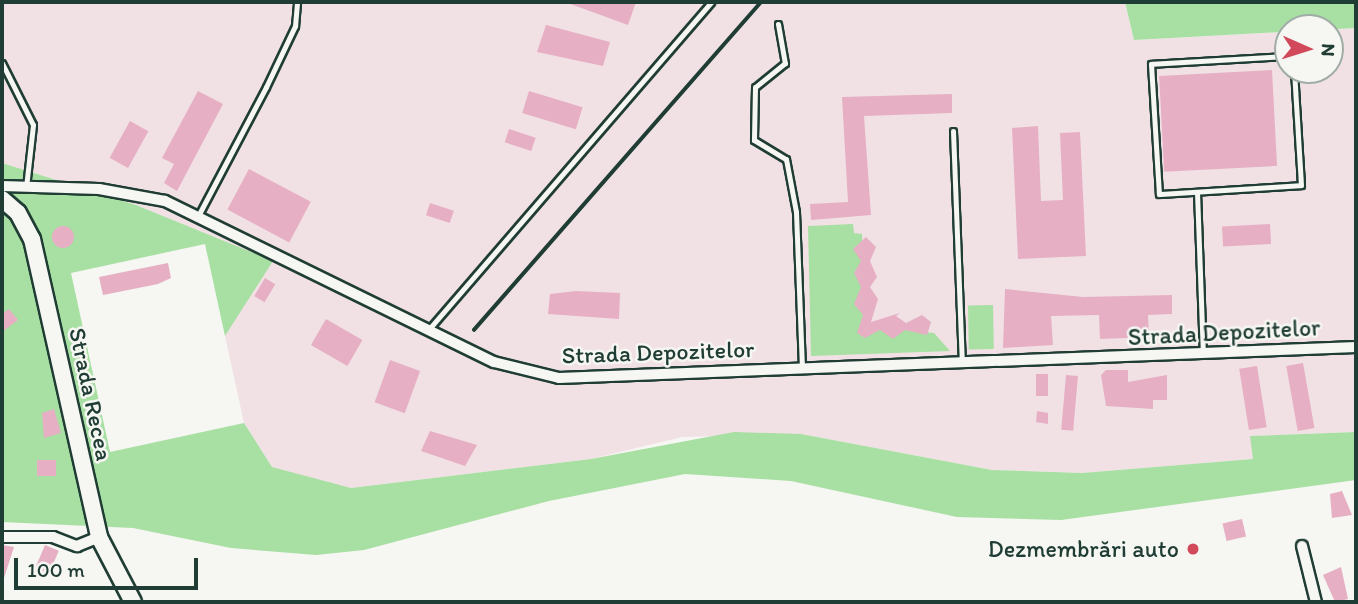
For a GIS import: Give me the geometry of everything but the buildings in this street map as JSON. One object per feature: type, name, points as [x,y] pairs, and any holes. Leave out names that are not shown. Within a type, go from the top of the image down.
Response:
[{"type":"main road","name":"Strada Recea","points":[[2,199],[18,213],[42,274],[99,537],[133,602]]},
{"type":"street","name":"Strada Depozitelor","points":[[2,186],[129,193],[198,216],[427,332],[515,370],[559,378],[1356,347]]},
{"type":"street","points":[[2,537],[53,537],[77,546],[99,537]]},
{"type":"street","points":[[1302,546],[1316,602]]},
{"type":"lane","points":[[198,216],[295,26],[297,2]]},
{"type":"lane","points":[[427,332],[711,2]]},
{"type":"lane","points":[[778,24],[785,63],[755,87],[754,140],[786,159],[796,212],[802,368]]},
{"type":"lane","points":[[1274,57],[1151,64],[1159,194],[1301,185],[1295,84]]},
{"type":"lane","points":[[2,63],[33,125],[26,187]]},
{"type":"lane","points":[[953,131],[962,363]]},
{"type":"lane","points":[[1197,192],[1203,355]]},
{"type":"shaded area","points":[[2,2],[1125,2],[1134,40],[1274,33],[1274,84],[1344,84],[1344,29],[1356,28],[1356,432],[1251,436],[1254,459],[1082,473],[992,470],[801,434],[682,437],[591,459],[351,488],[298,477],[272,467],[244,423],[225,336],[272,261],[136,205],[2,163]]},
{"type":"green space","points":[[1125,2],[1356,2],[1356,28],[1344,29],[1344,14],[1274,14],[1274,32],[1134,40]]},
{"type":"green space","points":[[2,163],[136,205],[273,261],[225,336],[205,244],[71,273],[110,452],[244,423],[272,467],[351,488],[591,459],[734,432],[801,434],[992,470],[1082,473],[1253,459],[1250,436],[1356,432],[1356,480],[1061,520],[957,517],[791,481],[685,474],[549,501],[364,550],[316,555],[231,548],[133,528],[2,522]]},
{"type":"green space","points":[[853,224],[854,233],[862,234],[867,326],[934,333],[950,351],[811,356],[808,226]]},
{"type":"green space","points":[[968,305],[993,305],[994,349],[969,349]]},
{"type":"railway","points":[[474,330],[761,2]]},
{"type":"place","name":"Dezmembrări auto","points":[[1193,549]]}]
